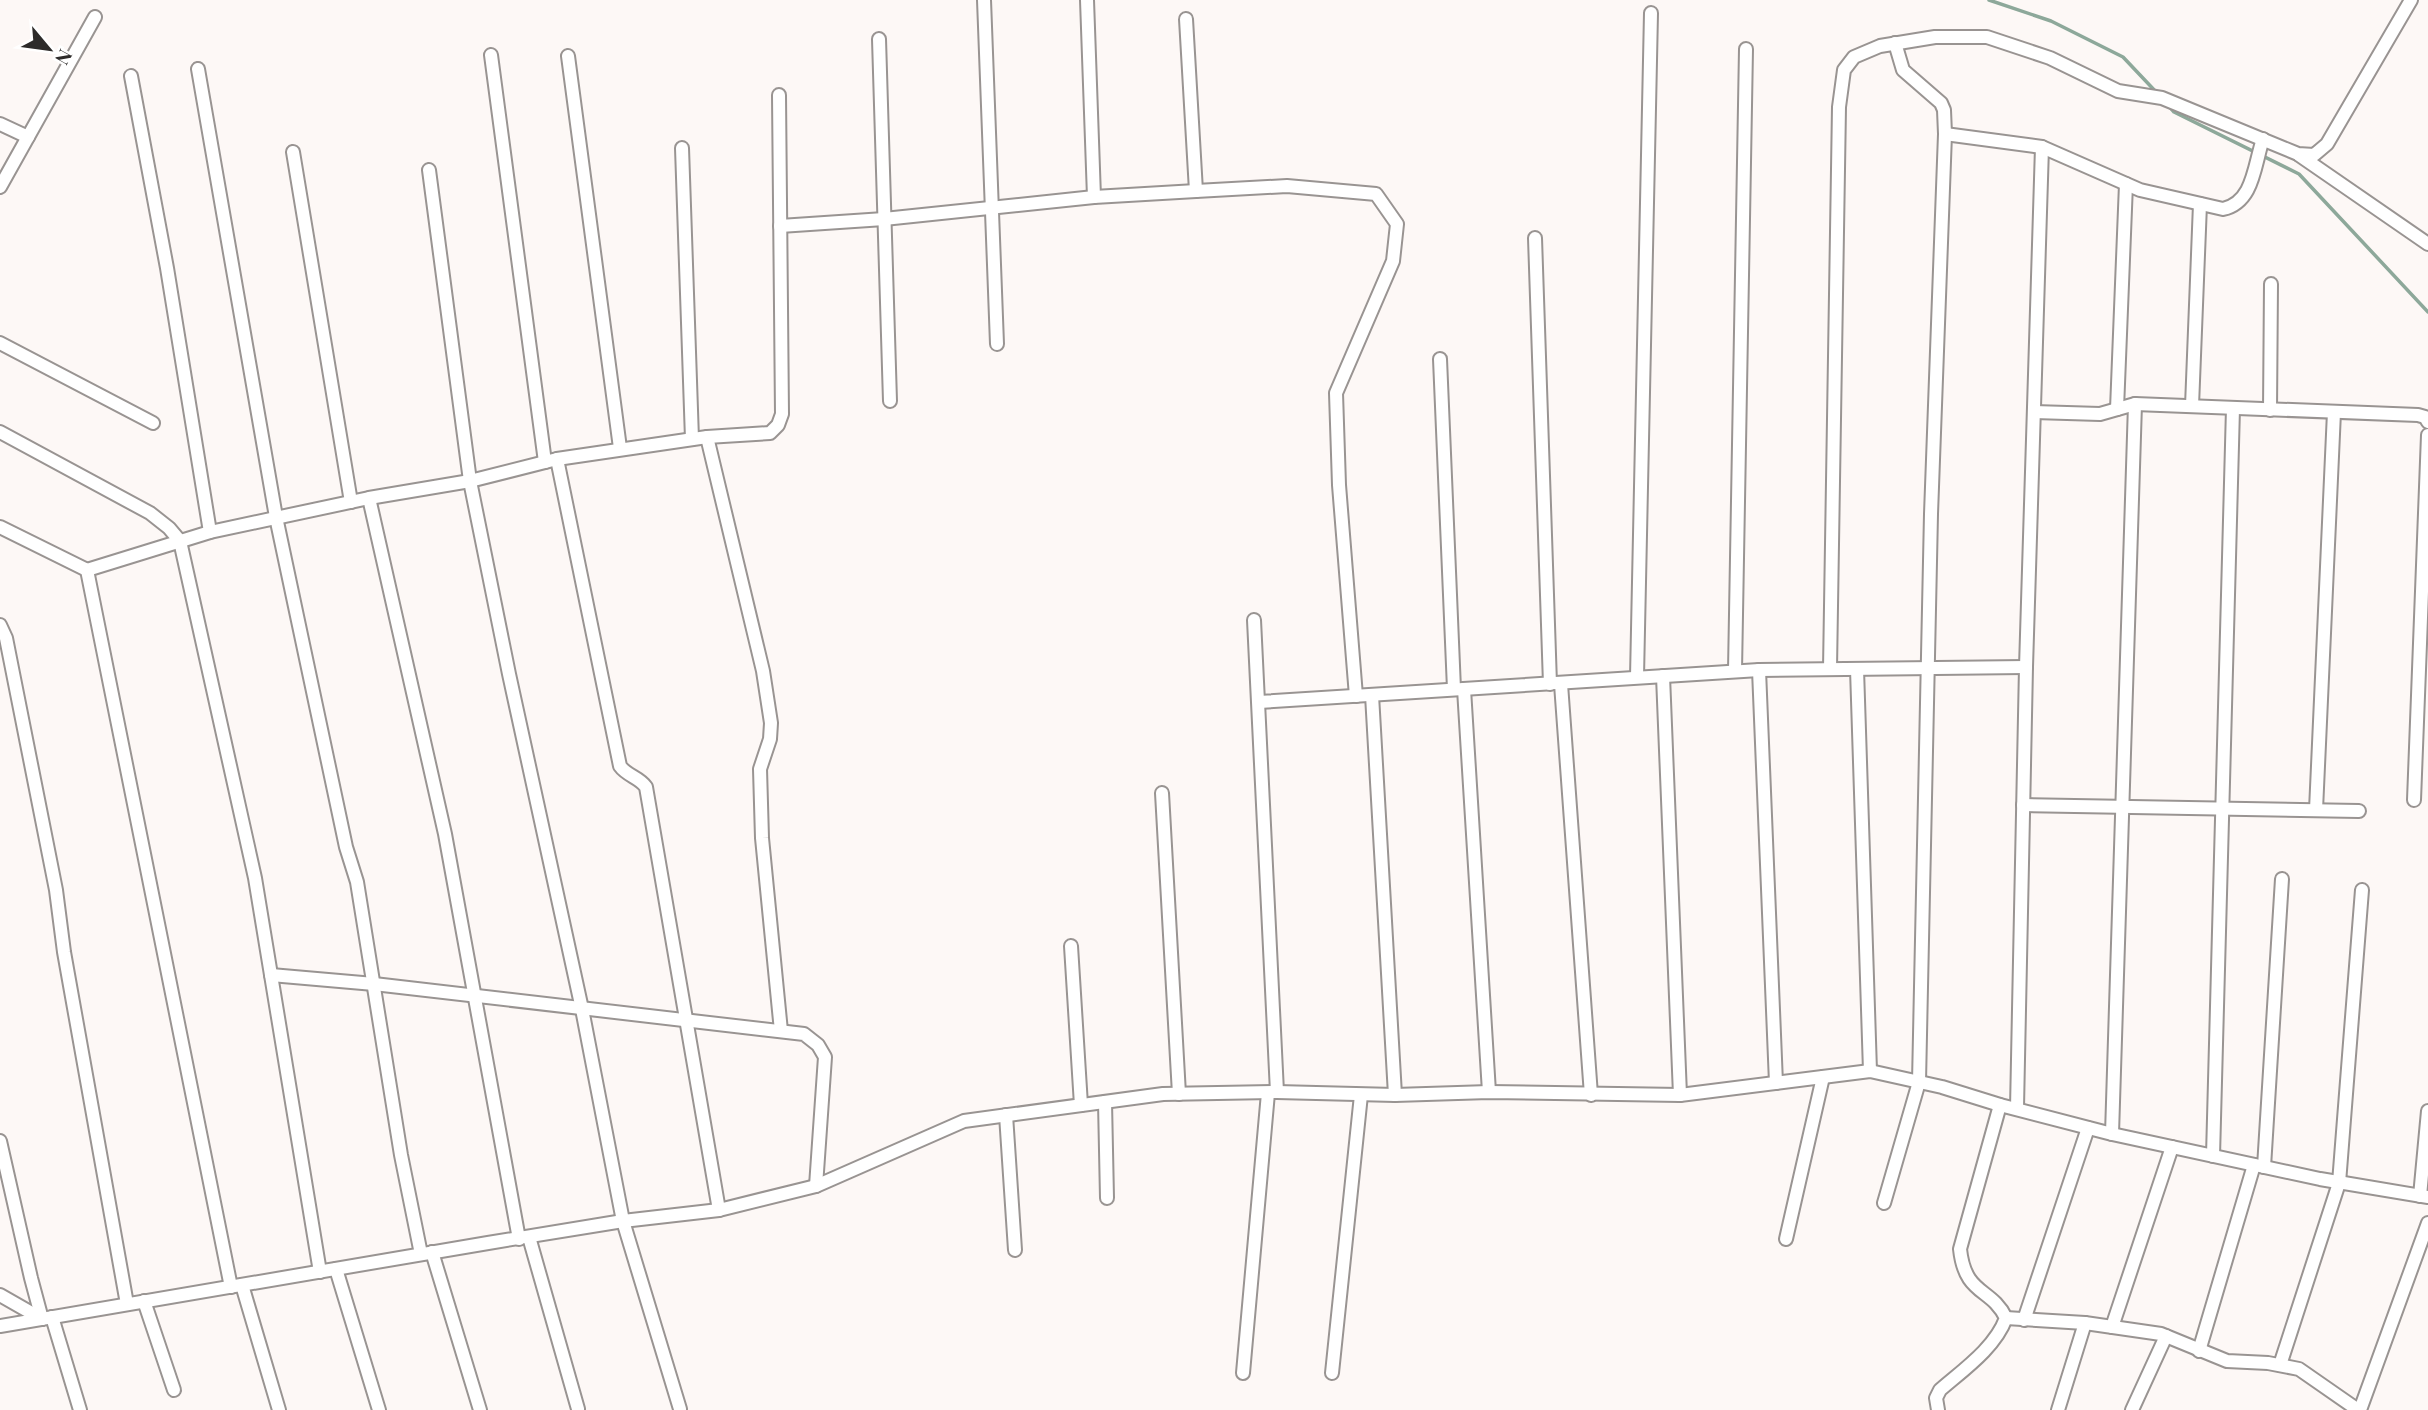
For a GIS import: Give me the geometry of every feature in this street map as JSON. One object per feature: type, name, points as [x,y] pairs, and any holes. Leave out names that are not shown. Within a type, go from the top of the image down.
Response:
[{"type":"street","points":[[984,0],[997,344]]},
{"type":"street","points":[[1087,0],[1094,197]]},
{"type":"street","points":[[2298,154],[2314,155],[2327,144],[2412,0]]},
{"type":"street","points":[[1637,677],[1651,13]]},
{"type":"street","points":[[0,187],[95,17]]},
{"type":"street","points":[[1186,19],[1196,191]]},
{"type":"street","points":[[1830,669],[1841,83],[1843,70],[1854,57],[1895,43],[1935,37],[1987,37],[2050,58],[2118,91],[2162,98],[2298,154],[2428,244]]},
{"type":"street","points":[[879,39],[890,401]]},
{"type":"street","points":[[1884,1203],[1919,1082],[1931,514],[1945,134],[1941,103],[1903,70],[1895,43]]},
{"type":"street","points":[[1735,671],[1746,49]]},
{"type":"street","points":[[491,55],[551,461],[620,766],[625,773],[642,781],[646,787],[719,1210]]},
{"type":"street","points":[[568,56],[620,448]]},
{"type":"street","points":[[198,69],[276,517],[346,847],[357,882],[401,1155],[427,1253],[480,1410]]},
{"type":"street","points":[[131,76],[167,268],[210,532]]},
{"type":"street","points":[[0,527],[87,570],[210,532],[369,498],[470,481],[551,461],[620,448],[707,437],[770,433],[778,425],[782,414],[779,95]]},
{"type":"street","points":[[0,124],[28,136]]},
{"type":"street","points":[[1945,134],[2042,147],[2154,194],[2223,209],[2234,206],[2245,196],[2263,139]]},
{"type":"street","points":[[2017,1108],[2026,667],[2042,147]]},
{"type":"street","points":[[682,148],[692,439]]},
{"type":"street","points":[[293,152],[351,502]]},
{"type":"street","points":[[429,170],[470,481],[582,1009],[623,1221],[680,1409]]},
{"type":"street","points":[[2117,409],[2126,184]]},
{"type":"street","points":[[780,226],[884,219],[1094,197],[1287,186],[1376,194],[1397,224],[1393,261],[1336,393],[1339,485],[1356,696]]},
{"type":"street","points":[[2192,407],[2200,204]]},
{"type":"street","points":[[1535,238],[1555,684],[1591,1095]]},
{"type":"street","points":[[2270,410],[2271,284]]},
{"type":"street","points":[[0,343],[153,423]]},
{"type":"street","points":[[1440,359],[1459,689],[1489,1092]]},
{"type":"street","points":[[2034,412],[2100,414],[2135,404],[2418,415],[2425,417],[2428,422]]},
{"type":"street","points":[[2112,1134],[2135,404]]},
{"type":"street","points":[[2213,1156],[2233,408]]},
{"type":"street","points":[[2315,810],[2334,412]]},
{"type":"street","points":[[0,432],[150,513],[180,541],[255,878],[320,1272]]},
{"type":"street","points":[[2414,800],[2428,435]]},
{"type":"street","points":[[707,437],[762,671],[771,723],[770,739],[760,769],[762,838],[782,1031]]},
{"type":"street","points":[[369,498],[445,834],[474,996],[524,1238],[578,1409]]},
{"type":"street","points":[[87,570],[236,1286],[279,1410]]},
{"type":"street","points":[[1243,1373],[1272,1092],[1254,620]]},
{"type":"street","points":[[0,625],[6,638],[56,890],[64,952],[127,1304]]},
{"type":"street","points":[[1259,702],[1735,671],[2026,667]]},
{"type":"street","points":[[1857,669],[1870,1072]]},
{"type":"street","points":[[1759,670],[1776,1083]]},
{"type":"street","points":[[1663,676],[1680,1095]]},
{"type":"street","points":[[1372,695],[1395,1096]]},
{"type":"street","points":[[1162,793],[1179,1094]]},
{"type":"street","points":[[2023,805],[2359,811]]},
{"type":"street","points":[[2199,1350],[2259,1166],[2283,879]]},
{"type":"street","points":[[2280,1365],[2339,1183],[2362,890]]},
{"type":"street","points":[[1071,946],[1081,1105]]},
{"type":"street","points":[[271,975],[374,984],[804,1034],[818,1045],[825,1057],[816,1186]]},
{"type":"street","points":[[0,1326],[623,1221],[719,1210],[816,1186],[964,1121],[1179,1094],[1272,1092],[1395,1096],[1489,1092],[1680,1095],[1870,1072],[1919,1082],[2112,1134],[2339,1183],[2424,1197],[2428,1111]]},
{"type":"street","points":[[1786,1239],[1823,1077]]},
{"type":"street","points":[[1332,1373],[1361,1095]]},
{"type":"street","points":[[1105,1102],[1107,1198]]},
{"type":"street","points":[[1938,1410],[1936,1398],[1940,1390],[2001,1331],[2006,1318],[2002,1310],[1970,1283],[1962,1266],[1959,1249],[2000,1105]]},
{"type":"street","points":[[1006,1115],[1016,1250]]},
{"type":"street","points":[[2024,1320],[2088,1128]]},
{"type":"street","points":[[0,1141],[31,1278],[80,1410]]},
{"type":"street","points":[[2112,1327],[2172,1147]]},
{"type":"street","points":[[2006,1318],[2085,1323],[2166,1336],[2227,1361],[2280,1365],[2300,1370],[2359,1410],[2428,1223]]},
{"type":"street","points":[[336,1269],[379,1410]]},
{"type":"street","points":[[0,1295],[47,1318]]},
{"type":"street","points":[[144,1301],[174,1390]]},
{"type":"street","points":[[2058,1410],[2085,1323]]},
{"type":"street","points":[[2132,1410],[2166,1336]]},
{"type":"waterway","points":[[1989,0],[2051,21],[2123,57],[2158,94]]},
{"type":"waterway","points":[[2168,105],[2174,112],[2299,174],[2428,312]]}]
